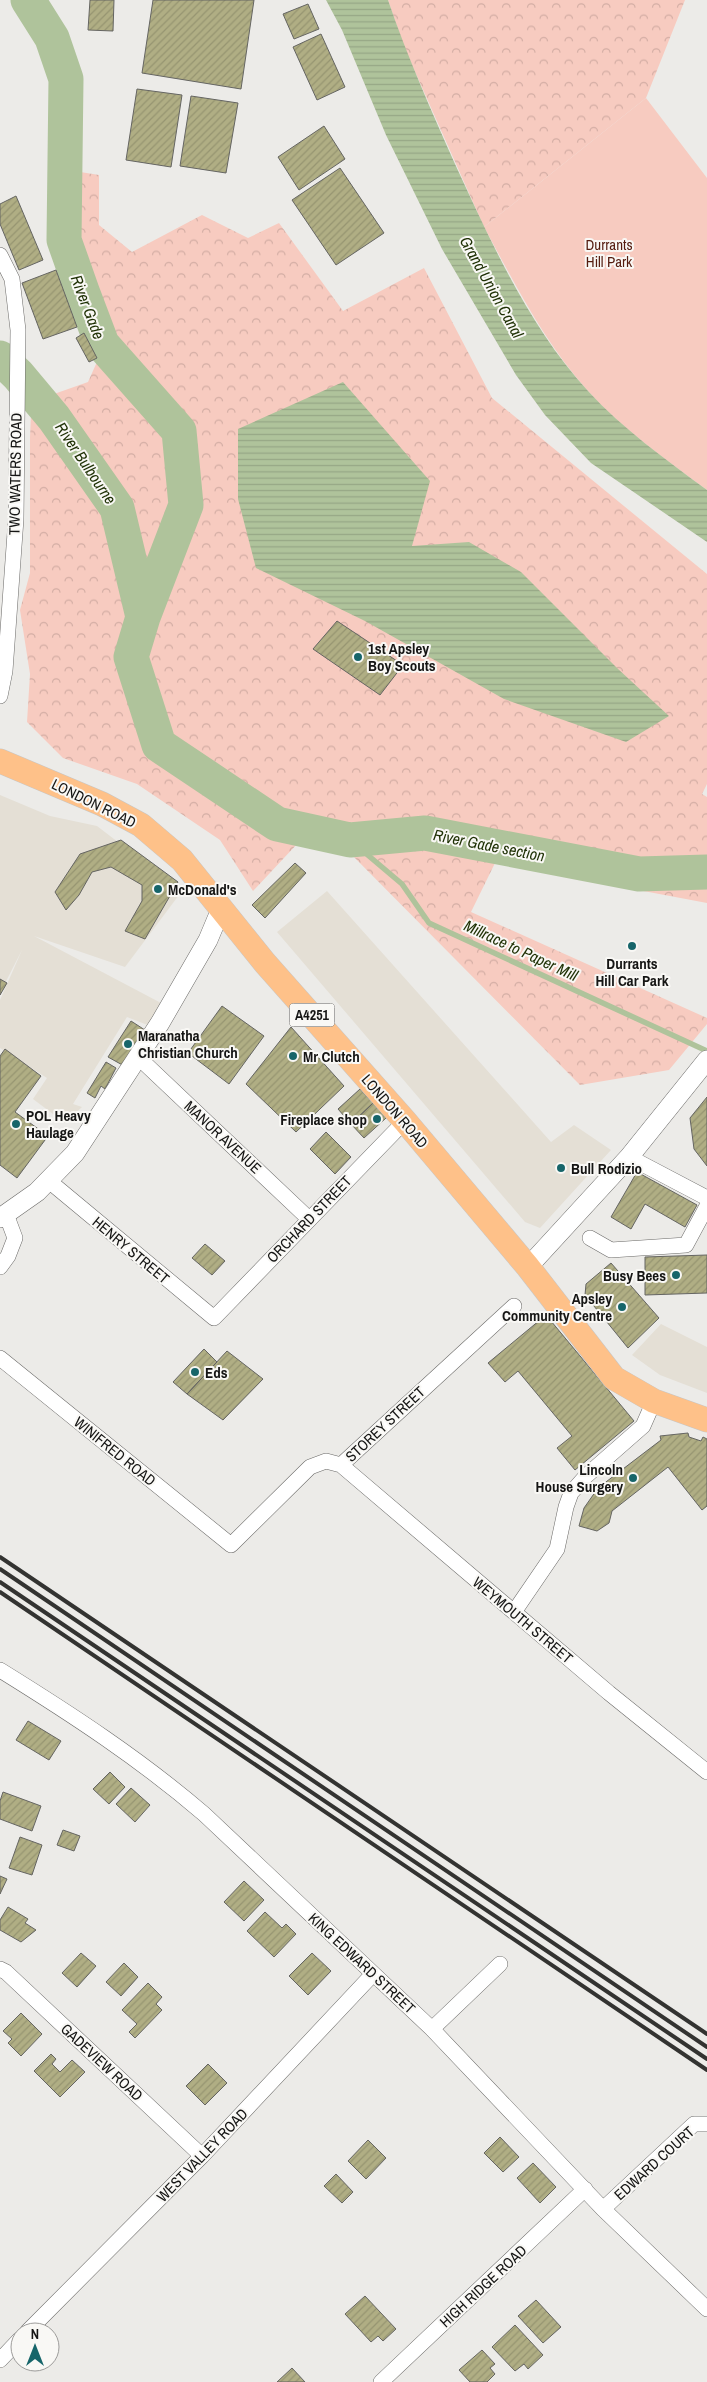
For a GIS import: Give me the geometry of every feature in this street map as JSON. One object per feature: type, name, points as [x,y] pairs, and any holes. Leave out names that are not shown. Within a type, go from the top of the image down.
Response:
[{"type":"main road","name":"LONDON ROAD","points":[[0,761],[102,804],[141,825],[182,860],[264,963],[404,1121],[528,1267],[614,1378],[654,1401],[707,1420]]},
{"type":"street","name":"TWO WATERS ROAD","points":[[0,255],[12,279],[18,330],[16,519],[5,672],[0,696]]},
{"type":"street","points":[[0,1267],[8,1256],[15,1238],[3,1216],[49,1182],[79,1147],[138,1057],[208,940],[221,909]]},
{"type":"street","name":"MANOR AVENUE","points":[[138,1057],[308,1218]]},
{"type":"street","points":[[528,1267],[629,1157],[693,1080],[707,1060]]},
{"type":"street","name":"ORCHARD STREET","points":[[214,1318],[308,1218],[404,1121]]},
{"type":"street","points":[[629,1157],[707,1198]]},
{"type":"street","name":"HENRY STREET","points":[[49,1182],[214,1318]]},
{"type":"street","points":[[590,1238],[611,1250],[686,1244],[707,1206]]},
{"type":"street","name":"STOREY STREET","points":[[231,1545],[304,1471],[326,1462],[341,1465],[514,1306]]},
{"type":"street","name":"WINIFRED ROAD","points":[[0,1358],[231,1545]]},
{"type":"street","points":[[514,1612],[557,1549],[571,1492],[643,1426],[654,1401]]},
{"type":"street","name":"WEYMOUTH STREET","points":[[341,1465],[609,1694],[707,1772]]},
{"type":"street","name":"KING EDWARD STREET","points":[[0,1670],[115,1744],[168,1783],[204,1814],[432,2029],[603,2209],[690,2295],[707,2309]]},
{"type":"street","points":[[432,2029],[500,1964]]},
{"type":"street","name":"GADEVIEW ROAD","points":[[0,1970],[6,1972],[202,2156]]},
{"type":"street","name":"WEST VALLEY ROAD","points":[[37,2322],[202,2156],[373,1974]]},
{"type":"street","name":"EDWARD COURT","points":[[603,2209],[694,2124],[707,2124]]},
{"type":"street","name":"HIGH RIDGE ROAD","points":[[381,2382],[585,2190]]},
{"type":"street","points":[[0,2360],[10,2350]]},
{"type":"shaded area","points":[[0,795],[50,816],[97,826],[182,891],[125,967],[34,936],[161,1003],[150,1026],[127,1017],[73,1104],[82,1107],[65,1123],[33,1099],[47,1078],[0,1048],[0,1000],[22,950],[0,993]]},
{"type":"shaded area","points":[[327,891],[551,1142],[574,1125],[611,1150],[540,1228],[525,1222],[277,932]]},
{"type":"shaded area","points":[[661,1324],[707,1347],[707,1393],[660,1375],[632,1355]]},
{"type":"green space","points":[[388,0],[685,0],[646,98],[484,227],[404,47]]},
{"type":"green space","name":"Durrants Hill Park","points":[[646,98],[707,178],[707,490],[629,431],[587,390],[544,332],[484,227]]},
{"type":"green space","points":[[68,170],[99,175],[99,225],[132,252],[202,215],[248,238],[279,223],[343,311],[424,268],[492,398],[707,574],[707,784],[702,794],[707,797],[707,903],[495,863],[471,912],[707,1018],[707,1024],[669,1070],[580,1085],[349,852],[298,843],[253,891],[220,840],[137,784],[63,758],[27,722],[30,674],[20,610],[30,573],[32,391],[54,394],[88,382],[105,344],[69,240]]},
{"type":"water","name":"Grand Union Canal","points":[[326,0],[388,0],[411,62],[455,164],[497,253],[529,312],[567,366],[601,405],[645,443],[707,490],[707,542],[591,463],[545,415],[516,375],[442,249],[386,135],[342,30]]},
{"type":"water","points":[[343,382],[430,481],[412,546],[469,542],[521,572],[617,668],[669,716],[626,742],[504,699],[365,621],[256,568],[238,499],[238,429]]},
{"type":"building","points":[[90,0],[114,0],[113,31],[88,30]]},
{"type":"building","points":[[153,0],[254,0],[241,89],[142,73]]},
{"type":"building","points":[[308,4],[319,29],[294,39],[283,14]]},
{"type":"building","points":[[321,34],[345,87],[317,100],[293,47]]},
{"type":"building","points":[[137,89],[182,95],[171,167],[126,160]]},
{"type":"building","points":[[191,96],[238,103],[226,173],[180,166]]},
{"type":"building","points":[[324,126],[345,159],[299,190],[278,157]]},
{"type":"building","points":[[340,168],[384,233],[336,265],[292,200]]},
{"type":"building","points":[[16,196],[43,260],[19,270],[0,224],[0,204]]},
{"type":"building","points":[[56,270],[77,327],[43,339],[22,283]]},
{"type":"building","points":[[84,333],[97,358],[89,362],[76,338]]},
{"type":"building","name":"1st Apsley Boy Scouts","points":[[337,621],[403,665],[380,695],[313,649]]},
{"type":"building","name":"McDonald's","points":[[121,840],[178,882],[145,939],[125,931],[142,901],[142,885],[111,867],[92,872],[79,895],[66,910],[55,892],[80,854]]},
{"type":"building","points":[[295,863],[306,873],[265,918],[252,905]]},
{"type":"building","points":[[0,979],[7,983],[0,995]]},
{"type":"building","points":[[222,1006],[264,1036],[229,1084],[188,1053]]},
{"type":"building","name":"Maranatha Christian Church","points":[[131,1021],[148,1032],[126,1067],[108,1057]]},
{"type":"building","name":"Mr Clutch","points":[[291,1027],[344,1086],[296,1132],[246,1084]]},
{"type":"building","name":"POL Heavy Haulage","points":[[5,1049],[41,1076],[15,1112],[48,1136],[17,1178],[0,1165],[0,1056]]},
{"type":"building","points":[[106,1062],[116,1068],[105,1089],[101,1086],[95,1098],[87,1093]]},
{"type":"building","points":[[360,1089],[373,1103],[351,1124],[338,1109]]},
{"type":"building","points":[[707,1097],[707,1166],[694,1149],[690,1118]]},
{"type":"building","points":[[373,1103],[386,1118],[364,1138],[351,1124]]},
{"type":"building","points":[[326,1132],[351,1157],[335,1174],[310,1149]]},
{"type":"building","points":[[637,1172],[697,1205],[685,1227],[645,1204],[631,1229],[611,1217]]},
{"type":"building","points":[[205,1244],[225,1261],[212,1275],[192,1258]]},
{"type":"building","name":"Busy Bees","points":[[707,1255],[707,1293],[645,1295],[645,1257]]},
{"type":"building","name":"Apsley Community Centre","points":[[611,1263],[659,1318],[628,1348],[585,1295],[586,1284]]},
{"type":"building","points":[[546,1315],[634,1421],[575,1470],[557,1448],[572,1436],[518,1371],[505,1382],[488,1363]]},
{"type":"building","name":"Eds","points":[[204,1349],[217,1362],[187,1394],[173,1382]]},
{"type":"building","points":[[227,1351],[263,1379],[223,1420],[187,1394]]},
{"type":"building","name":"Lincoln House Surgery","points":[[688,1433],[689,1437],[701,1441],[703,1437],[707,1439],[707,1506],[702,1510],[668,1467],[612,1511],[609,1523],[597,1531],[579,1526],[584,1508],[598,1488],[661,1440],[660,1436]]},
{"type":"building","points":[[28,1721],[61,1741],[49,1760],[16,1740]]},
{"type":"building","points":[[110,1772],[125,1787],[109,1804],[93,1789]]},
{"type":"building","points":[[131,1788],[150,1805],[135,1822],[116,1804]]},
{"type":"building","points":[[3,1792],[41,1806],[32,1831],[0,1819],[0,1801]]},
{"type":"building","points":[[63,1830],[80,1836],[74,1851],[57,1845]]},
{"type":"building","points":[[20,1837],[42,1845],[32,1875],[9,1868]]},
{"type":"building","points":[[0,1876],[7,1879],[0,1894]]},
{"type":"building","points":[[244,1881],[264,1900],[244,1921],[224,1902]]},
{"type":"building","points":[[8,1907],[28,1919],[25,1923],[36,1930],[21,1942],[0,1930],[0,1920]]},
{"type":"building","points":[[265,1912],[282,1928],[286,1924],[296,1934],[274,1957],[247,1931]]},
{"type":"building","points":[[81,1953],[96,1966],[77,1987],[62,1973]]},
{"type":"building","points":[[312,1953],[331,1971],[308,1995],[289,1976]]},
{"type":"building","points":[[124,1963],[138,1977],[121,1996],[106,1982]]},
{"type":"building","points":[[148,1983],[162,1997],[156,2004],[162,2010],[135,2038],[129,2032],[137,2024],[122,2010]]},
{"type":"building","points":[[21,2013],[42,2034],[21,2056],[8,2043],[12,2039],[3,2031]]},
{"type":"building","points":[[51,2054],[56,2059],[52,2064],[60,2072],[72,2060],[85,2072],[60,2097],[34,2071]]},
{"type":"building","points":[[208,2064],[227,2083],[205,2105],[186,2086]]},
{"type":"building","points":[[500,2137],[519,2157],[503,2172],[484,2153]]},
{"type":"building","points":[[368,2140],[386,2158],[366,2179],[348,2161]]},
{"type":"building","points":[[533,2163],[556,2187],[540,2203],[517,2178]]},
{"type":"building","points":[[336,2174],[353,2192],[342,2203],[324,2186]]},
{"type":"building","points":[[365,2296],[396,2329],[383,2341],[378,2336],[371,2342],[345,2314]]},
{"type":"building","points":[[536,2300],[561,2327],[543,2343],[518,2316]]},
{"type":"building","points":[[515,2325],[543,2355],[528,2369],[524,2364],[515,2371],[492,2347]]},
{"type":"building","points":[[482,2350],[495,2364],[490,2368],[495,2374],[487,2382],[470,2382],[459,2370]]},
{"type":"building","points":[[292,2368],[305,2382],[277,2382]]},
{"type":"waterway","name":"River Gade section","points":[[28,0],[52,38],[66,79],[64,240],[102,344],[179,431],[186,505],[143,617],[131,657],[159,745],[277,824],[350,840],[425,833],[639,874],[707,872]]},
{"type":"waterway","name":"River Bulbourne","points":[[0,358],[18,375],[54,418],[117,508],[143,617]]},
{"type":"waterway","name":"Millrace to Paper Mill","points":[[350,840],[402,884],[429,923],[707,1051]]},
{"type":"railway","points":[[0,1557],[707,2034]]},
{"type":"railway","points":[[0,1569],[707,2047]]},
{"type":"railway","points":[[0,1582],[707,2059]]},
{"type":"railway","points":[[0,1592],[707,2070]]},
{"type":"place","name":"1st Apsley Boy Scouts","points":[[358,657]]},
{"type":"place","name":"McDonald's","points":[[158,889]]},
{"type":"place","name":"Durrants Hill Car Park","points":[[632,946]]},
{"type":"place","name":"Maranatha Christian Church","points":[[128,1044]]},
{"type":"place","name":"Mr Clutch","points":[[293,1056]]},
{"type":"place","name":"Fireplace shop","points":[[377,1119]]},
{"type":"place","name":"POL Heavy Haulage","points":[[16,1124]]},
{"type":"place","name":"Bull Rodizio","points":[[561,1168]]},
{"type":"place","name":"Busy Bees","points":[[676,1275]]},
{"type":"place","name":"Apsley Community Centre","points":[[622,1307]]},
{"type":"place","name":"Eds","points":[[195,1372]]},
{"type":"place","name":"Lincoln House Surgery","points":[[633,1478]]},
{"type":"water label","name":"River Gade","points":[[88,307]]}]
